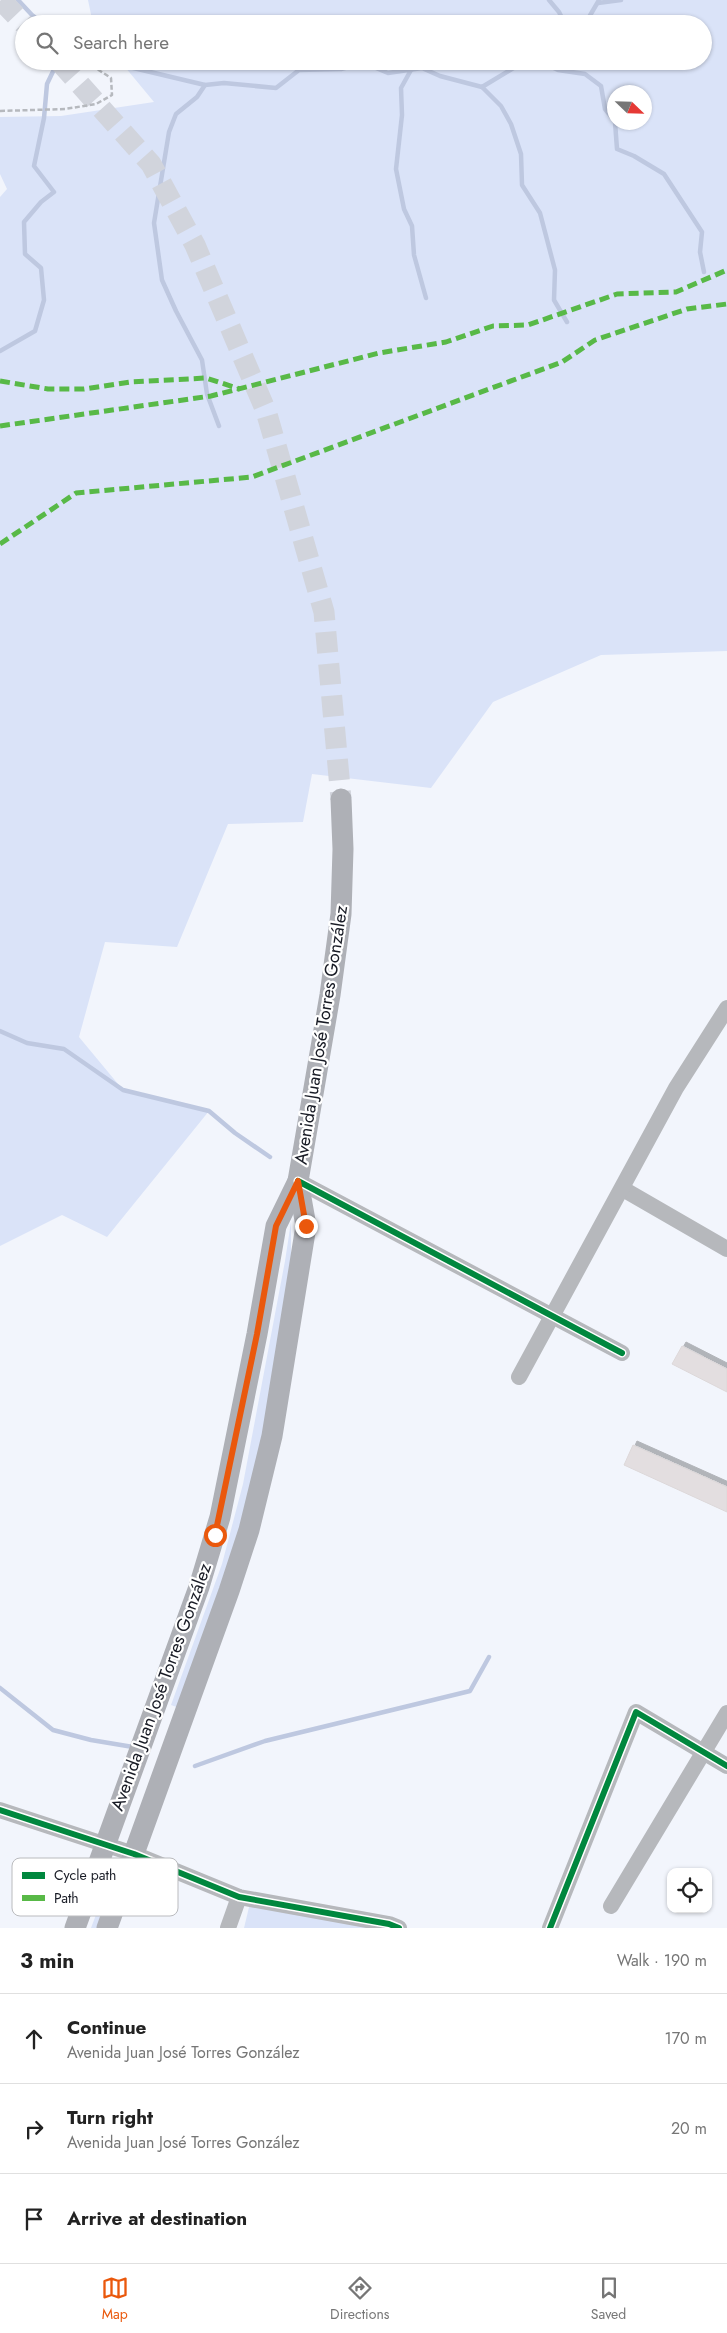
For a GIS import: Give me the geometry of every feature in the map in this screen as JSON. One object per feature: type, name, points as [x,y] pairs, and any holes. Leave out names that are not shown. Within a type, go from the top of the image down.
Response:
[{"type":"main road","name":"Avenida Juan José Torres González","points":[[100,1858],[199,1587],[220,1517],[257,1334],[276,1226],[298,1181],[330,995],[341,914],[343,849],[341,799]]},
{"type":"main road","name":"Avenida Juan José Torres González","points":[[133,1858],[229,1591],[248,1530],[272,1436],[306,1226],[298,1181]]},
{"type":"main road","points":[[130,1775],[158,1786]]},
{"type":"main road","name":"Avenida Juan José Torres González","points":[[75,1928],[79,1916]]},
{"type":"main road","name":"Avenida Juan José Torres González","points":[[107,1928],[111,1916]]},
{"type":"street","points":[[519,1377],[623,1189],[676,1088],[727,1008]]},
{"type":"street","points":[[298,1181],[622,1353]]},
{"type":"street","points":[[623,1189],[727,1249]]},
{"type":"street","points":[[550,1928],[636,1712],[727,1766]]},
{"type":"street","points":[[611,1906],[727,1713]]},
{"type":"street","points":[[0,1810],[144,1858]]},
{"type":"street","points":[[178,1872],[239,1898],[392,1927]]},
{"type":"street","points":[[228,1928],[239,1898]]},
{"type":"path","points":[[0,111],[65,109],[96,104],[112,95],[111,78],[100,70]]},
{"type":"shaded area","points":[[88,0],[727,0],[727,651],[601,655],[493,702],[431,788],[312,774],[303,822],[228,824],[177,947],[105,942],[79,1037],[123,1090],[209,1111],[107,1237],[62,1215],[0,1246],[0,197],[7,189],[0,174],[0,117],[61,116],[154,102],[127,70],[712,70],[712,15],[91,15]]},
{"type":"shaded area","points":[[291,1222],[291,1275],[250,1503],[182,1709],[171,1705],[222,1564],[243,1484]]},
{"type":"shaded area","points":[[250,1903],[375,1928],[244,1928]]},
{"type":"shaded area","points":[[96,1916],[107,1916],[103,1928],[91,1928]]},
{"type":"building","points":[[682,1346],[727,1369],[727,1392],[672,1364]]},
{"type":"building","points":[[633,1445],[727,1487],[727,1512],[624,1465]]},
{"type":"waterway","points":[[18,0],[32,15]]},
{"type":"waterway","points":[[549,0],[560,15]]},
{"type":"waterway","points":[[590,15],[599,0]]},
{"type":"waterway","points":[[598,3],[621,0]]},
{"type":"waterway","points":[[0,351],[35,331],[44,300],[41,268],[25,254],[24,222],[41,202],[54,192],[34,166],[44,118],[47,84],[54,70]]},
{"type":"waterway","points":[[142,70],[205,85],[224,83],[276,88],[299,70]]},
{"type":"waterway","points":[[381,70],[388,73],[408,70]]},
{"type":"waterway","points":[[411,70],[401,88],[402,115],[396,169],[404,209],[412,226],[414,255],[426,298]]},
{"type":"waterway","points":[[426,70],[440,76],[482,87],[510,70]]},
{"type":"waterway","points":[[558,70],[585,74],[601,86],[607,111]]},
{"type":"waterway","points":[[205,85],[197,97],[176,114],[169,132],[154,223],[162,280],[202,360],[207,394],[219,426]]},
{"type":"waterway","points":[[482,87],[501,106],[511,124],[521,154],[522,185],[540,213],[555,270],[554,300],[567,322]]},
{"type":"waterway","points":[[616,130],[617,149],[634,156],[664,174],[702,232],[700,252],[704,272]]},
{"type":"waterway","points":[[0,1031],[27,1043],[64,1049],[123,1090],[209,1111],[235,1133],[270,1157]]},
{"type":"waterway","points":[[195,1766],[265,1741],[470,1691],[489,1657]]},
{"type":"waterway","points":[[0,1688],[53,1730],[91,1740],[133,1747]]},
{"type":"tunnel","points":[[1,0],[15,15]]},
{"type":"tunnel","points":[[67,70],[151,164],[195,245],[266,411],[324,612],[341,799]]},
{"type":"marked path","points":[[0,426],[211,396],[379,353],[446,342],[493,326],[528,325],[617,294],[676,292],[727,270]]},
{"type":"marked path","points":[[0,544],[76,493],[252,477],[562,362],[595,340],[687,309],[727,304]]},
{"type":"marked path","points":[[0,381],[48,389],[84,389],[130,382],[206,378],[240,389]]},
{"type":"cycle path","points":[[298,1181],[622,1353]]},
{"type":"cycle path","points":[[550,1928],[636,1712],[727,1766]]},
{"type":"cycle path","points":[[0,1810],[144,1858]]},
{"type":"cycle path","points":[[178,1872],[239,1897],[389,1924],[399,1928]]},
{"type":"route","points":[[215,1535],[257,1334],[276,1226],[298,1181],[306,1226]]}]
